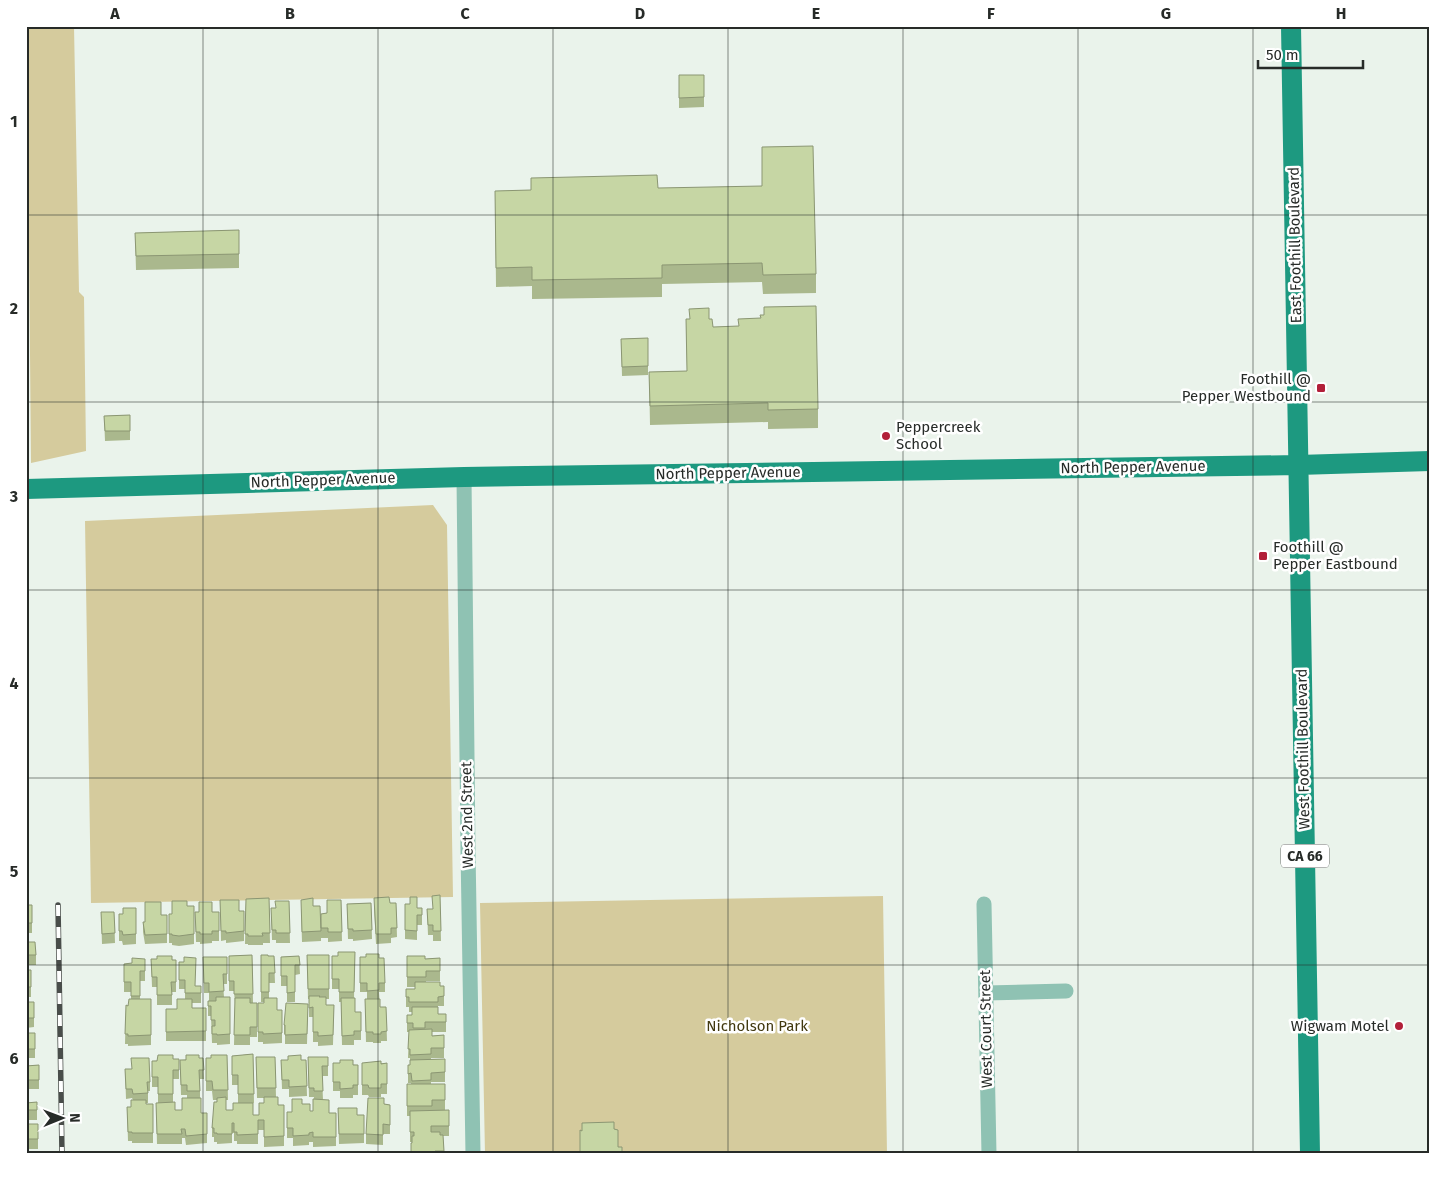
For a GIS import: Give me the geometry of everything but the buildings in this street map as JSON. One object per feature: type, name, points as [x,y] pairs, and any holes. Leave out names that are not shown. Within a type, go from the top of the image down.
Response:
[{"type":"main road","name":"East Foothill Boulevard","points":[[1291,26],[1298,465]]},
{"type":"main road","name":"North Pepper Avenue","points":[[26,488],[464,476],[1298,465],[1430,461]]},
{"type":"main road","name":"West Foothill Boulevard","points":[[1298,465],[1310,1154]]},
{"type":"street","name":"West 2nd Street","points":[[464,476],[473,1154]]},
{"type":"street","name":"West Court Street","points":[[984,904],[989,1154]]},
{"type":"street","points":[[986,993],[1066,991]]},
{"type":"green space","points":[[27,26],[74,26],[79,292],[84,297],[86,451],[31,463]]},
{"type":"green space","points":[[433,505],[447,525],[453,897],[91,903],[85,521]]},
{"type":"green space","name":"Nicholson Park","points":[[883,896],[887,1154],[485,1154],[480,903]]},
{"type":"railway","points":[[58,905],[62,1154]]},
{"type":"place","name":"Foothill @ Pepper Westbound","points":[[1321,388]]},
{"type":"place","name":"Peppercreek School","points":[[886,436]]},
{"type":"place","name":"Foothill @ Pepper Eastbound","points":[[1263,556]]},
{"type":"place","name":"Wigwam Motel","points":[[1399,1026]]}]
